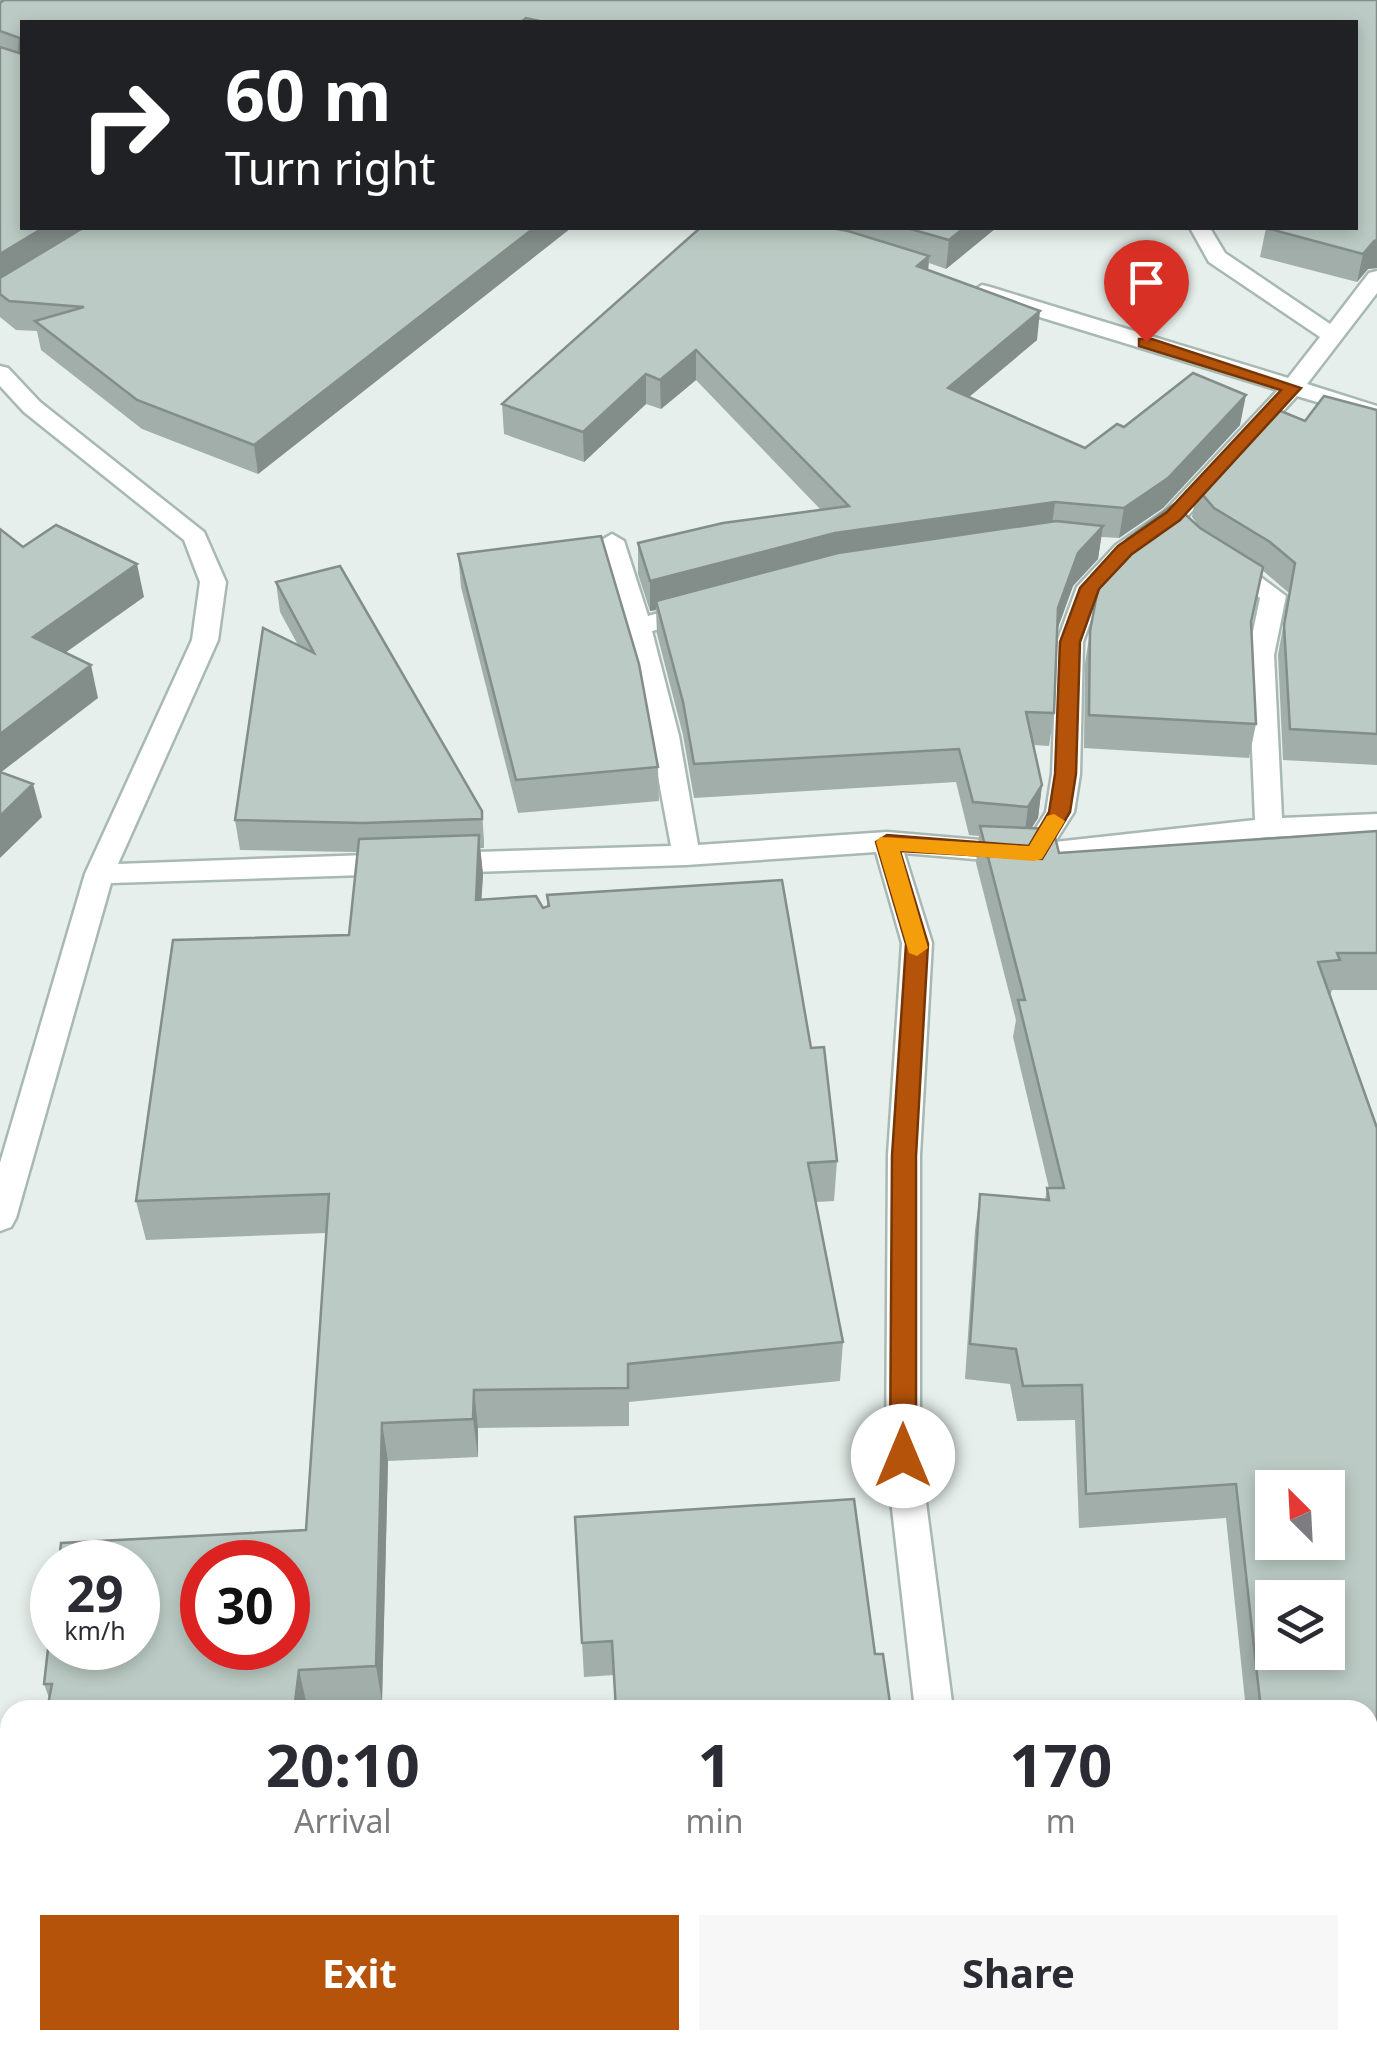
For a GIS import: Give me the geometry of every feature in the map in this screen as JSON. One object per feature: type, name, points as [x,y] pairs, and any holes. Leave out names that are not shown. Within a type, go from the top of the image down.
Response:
[{"type":"street","points":[[1201,230],[1217,257],[1330,334]]},
{"type":"street","points":[[1089,547],[1125,550],[1186,535],[1330,334],[1377,278]]},
{"type":"street","points":[[962,286],[1377,413]]},
{"type":"street","points":[[0,373],[32,408],[195,536],[212,582],[205,640],[99,874],[0,1218]]},
{"type":"street","points":[[1186,535],[1250,576],[1273,596],[1261,655],[1270,828]]},
{"type":"street","points":[[612,540],[640,626],[678,793],[686,855]]},
{"type":"street","points":[[1034,854],[1060,812],[1066,774],[1070,642],[1090,588],[1125,550]]},
{"type":"street","points":[[640,626],[728,602]]},
{"type":"street","points":[[99,874],[686,855],[887,842],[1034,854],[1270,828],[1377,822]]},
{"type":"street","points":[[887,842],[917,944],[904,1156],[903,1456],[933,1700]]},
{"type":"building","points":[[1377,0],[1377,240],[1363,254],[1273,230],[1358,230],[1358,20],[20,20],[20,38],[0,31],[0,3]]},
{"type":"building","points":[[20,38],[20,230],[40,230],[0,254],[0,47],[19,53]]},
{"type":"building","points":[[80,230],[531,230],[254,445],[137,400],[35,321],[84,307],[9,301],[0,294],[0,278]]},
{"type":"building","points":[[698,230],[848,231],[929,256],[917,266],[1040,311],[948,388],[1085,448],[1117,424],[1124,427],[1193,373],[1246,395],[1168,478],[1124,508],[1055,502],[835,533],[650,581],[638,543],[723,523],[849,506],[696,350],[660,380],[646,374],[583,432],[502,404]]},
{"type":"building","points":[[914,230],[962,230],[949,240]]},
{"type":"building","points":[[1324,396],[1377,410],[1377,734],[1290,729],[1284,625],[1295,563],[1270,542],[1214,508],[1197,488],[1271,407],[1305,421]]},
{"type":"building","points":[[1174,504],[1200,528],[1263,567],[1251,622],[1256,724],[1089,715],[1090,631],[1100,578],[1126,540]]},
{"type":"building","points":[[1056,521],[1103,526],[1078,553],[1058,608],[1054,713],[1026,712],[1042,785],[1028,807],[973,802],[959,749],[694,764],[683,702],[656,601],[838,553]]},
{"type":"building","points":[[56,525],[137,564],[33,637],[91,665],[0,734],[0,529],[23,547]]},
{"type":"building","points":[[601,536],[639,664],[658,767],[516,780],[458,554]]},
{"type":"building","points":[[340,566],[482,811],[482,819],[363,823],[235,820],[263,628],[314,653],[276,582]]},
{"type":"building","points":[[0,772],[33,784],[0,816]]},
{"type":"building","points":[[980,826],[1053,829],[1059,853],[1377,831],[1377,953],[1337,953],[1340,960],[1318,962],[1377,1128],[1377,1700],[1260,1700],[1257,1670],[1345,1670],[1345,1580],[1255,1580],[1255,1656],[1236,1484],[1086,1494],[1082,1385],[1023,1386],[1016,1349],[970,1344],[980,1194],[1049,1200],[1047,1188],[1064,1188],[1018,1000],[1025,1000]]},
{"type":"building","points":[[479,835],[476,900],[536,896],[543,908],[549,906],[547,895],[782,880],[811,1048],[824,1047],[837,1161],[808,1163],[843,1342],[628,1364],[628,1388],[474,1390],[473,1419],[382,1423],[376,1666],[310,1669],[310,1540],[180,1540],[180,1670],[299,1670],[295,1700],[49,1700],[52,1684],[44,1684],[46,1670],[160,1670],[160,1540],[118,1540],[306,1530],[329,1194],[136,1201],[173,940],[349,935],[359,839]]},
{"type":"building","points":[[854,1499],[875,1654],[883,1654],[890,1700],[615,1700],[612,1641],[582,1643],[575,1517]]},
{"type":"slow traffic","points":[[917,948],[887,842],[1034,854],[1054,821]]},
{"type":"route","points":[[903,1456],[904,1156],[917,944],[887,842],[1034,854],[1060,812],[1066,774],[1070,642],[1090,588],[1125,550],[1174,516],[1292,388],[1146,342]]}]
